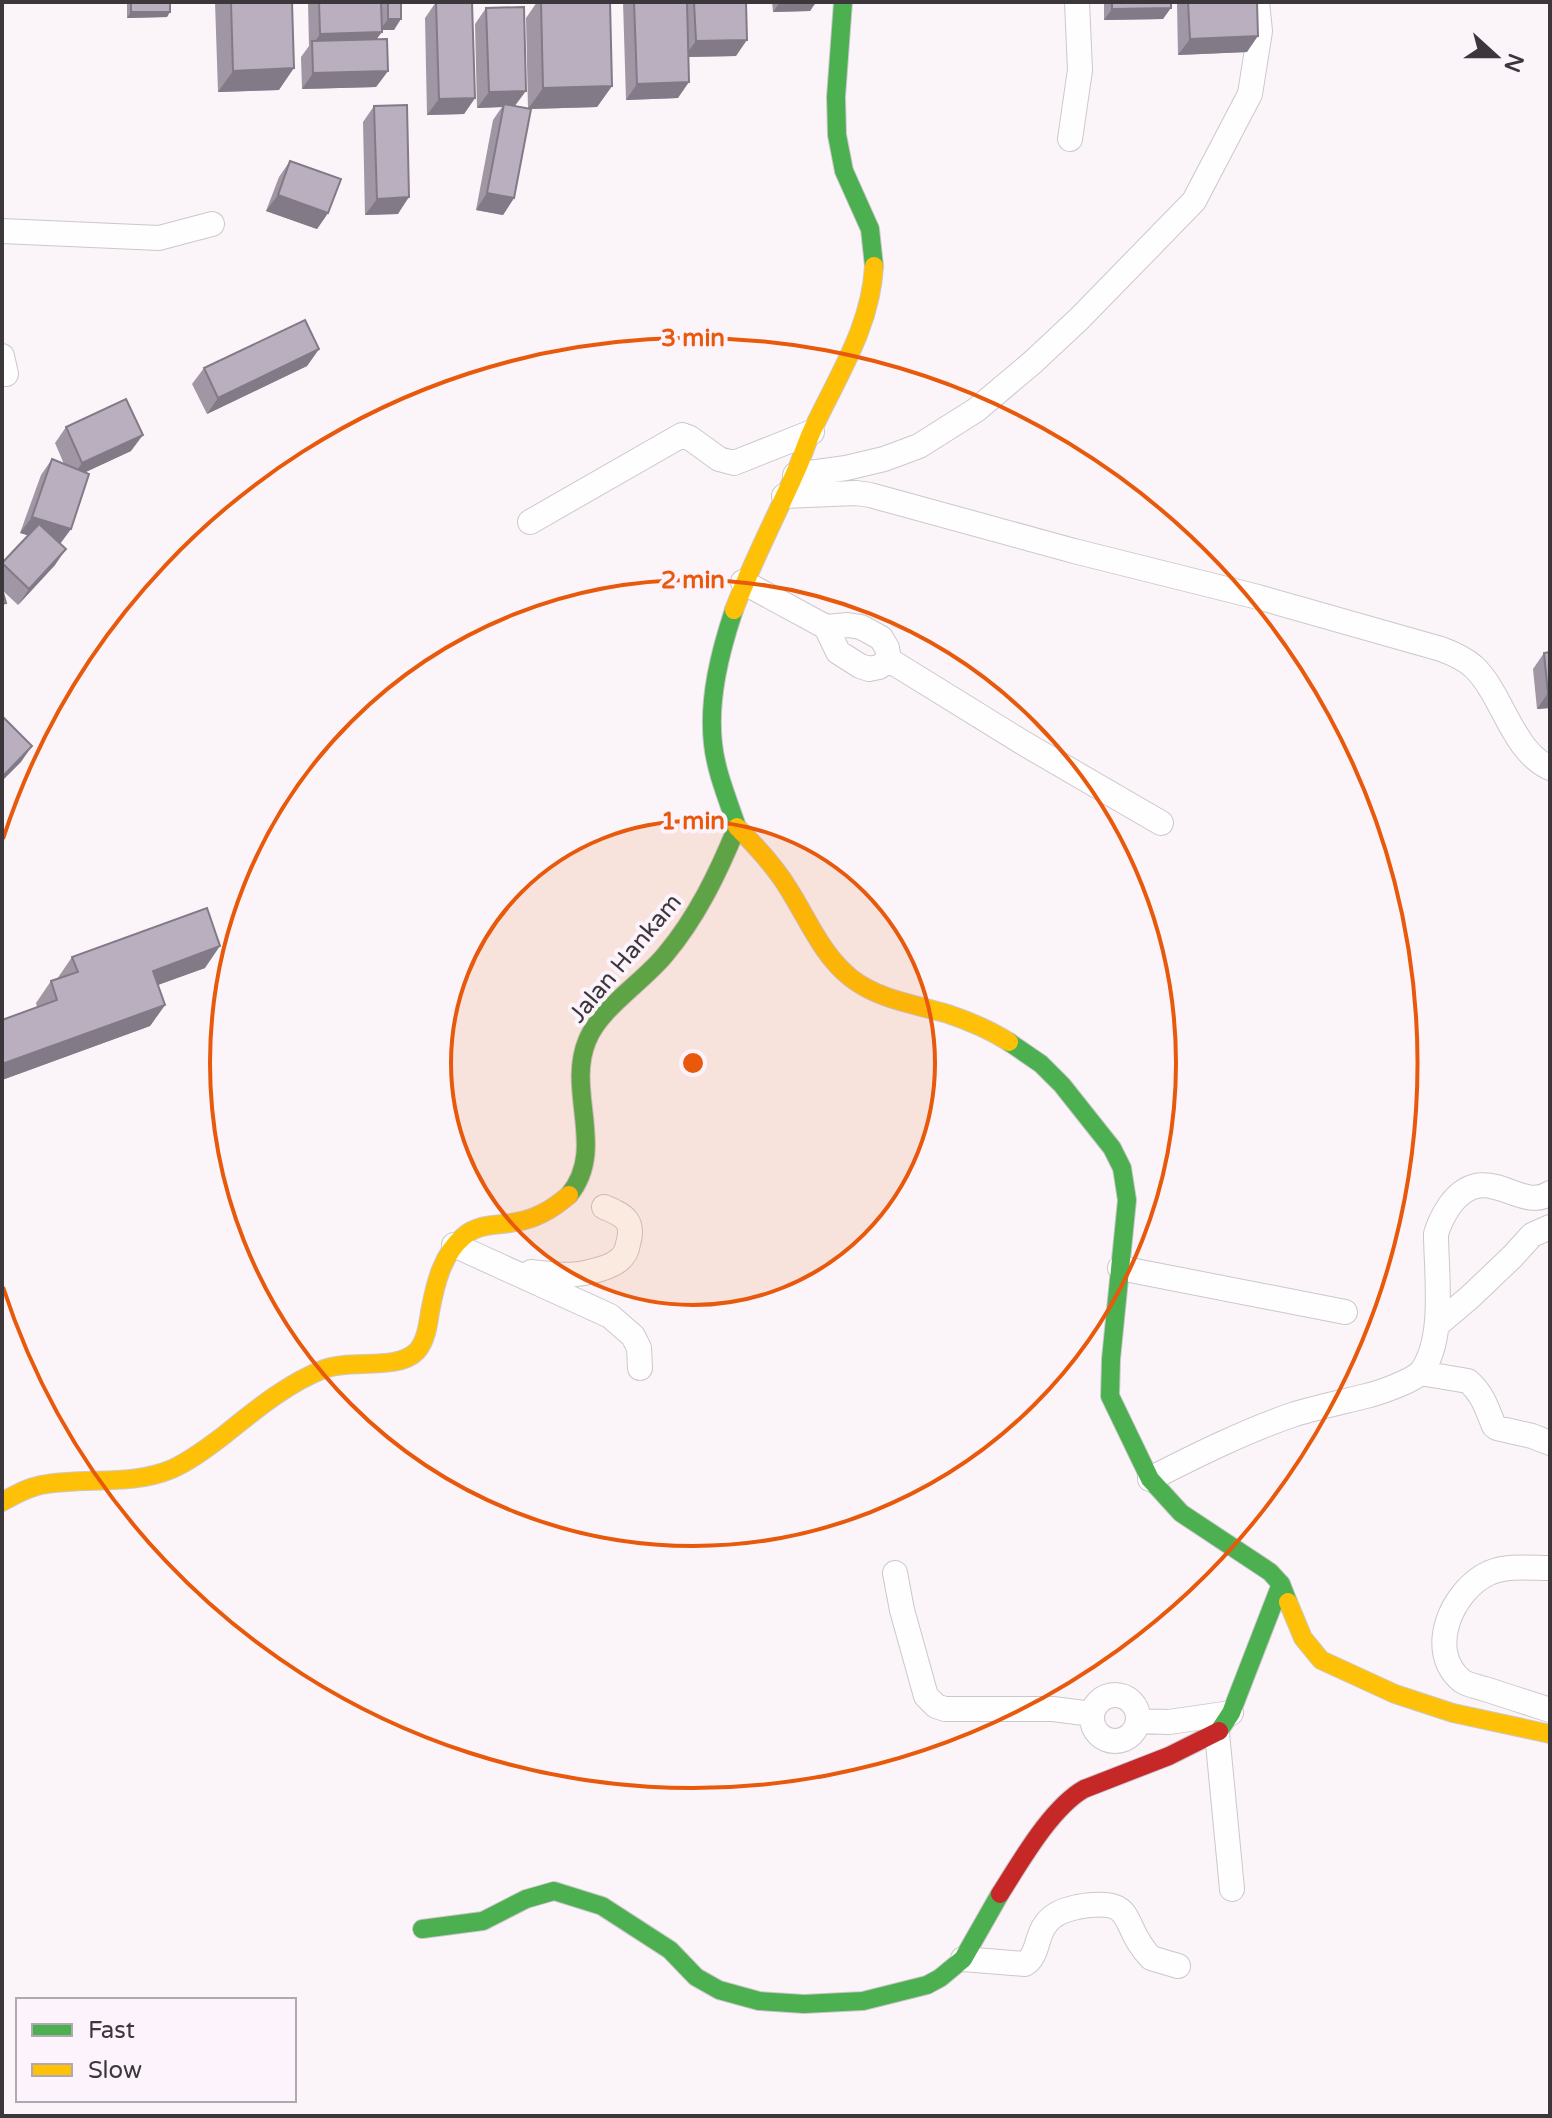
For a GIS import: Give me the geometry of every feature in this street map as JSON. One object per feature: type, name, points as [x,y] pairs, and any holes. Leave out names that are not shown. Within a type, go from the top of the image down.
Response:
[{"type":"street","points":[[843,2],[837,99],[839,151],[871,237],[874,268],[870,301],[843,372],[743,582],[723,645],[715,687],[713,744],[737,827],[781,877],[826,953],[851,978],[889,999],[957,1017],[996,1035],[1041,1065],[1069,1095],[1120,1162],[1127,1200],[1110,1396],[1150,1479],[1181,1513],[1270,1572],[1281,1584],[1300,1632],[1321,1660],[1395,1694],[1453,1713],[1550,1734]]},
{"type":"street","points":[[1070,139],[1080,70],[1077,2]]},
{"type":"street","points":[[790,486],[919,446],[976,410],[1033,362],[1184,212],[1194,201],[1250,94],[1260,31],[1257,2]]},
{"type":"street","points":[[2,231],[159,238],[212,224]]},
{"type":"street","points":[[530,522],[682,435],[719,459],[734,463],[812,432]]},
{"type":"street","points":[[790,486],[870,495],[1258,597],[1441,649],[1461,658],[1478,671],[1532,757],[1550,768]]},
{"type":"street","points":[[743,582],[826,627],[861,627],[881,638],[889,660],[1161,823]]},
{"type":"street","points":[[826,627],[838,652],[860,666],[869,669],[879,667],[889,660]]},
{"type":"street","name":"Jalan Hankam","points":[[454,1245],[477,1227],[536,1217],[561,1201],[578,1184],[588,1154],[581,1087],[583,1052],[589,1036],[598,1022],[652,970],[683,931],[713,882],[737,827]]},
{"type":"street","points":[[1420,1373],[1437,1325],[1436,1234],[1456,1197],[1480,1185],[1499,1187],[1532,1199],[1550,1193]]},
{"type":"street","points":[[509,1269],[573,1275],[613,1264],[626,1251],[631,1229],[622,1215],[604,1207]]},
{"type":"street","points":[[1437,1325],[1532,1235],[1550,1227]]},
{"type":"street","points":[[2,1502],[16,1493],[47,1484],[129,1481],[162,1473],[201,1451],[260,1405],[319,1371],[344,1364],[393,1362],[410,1358],[423,1342],[435,1289],[454,1245],[610,1316],[633,1336],[639,1348],[640,1368]]},
{"type":"street","points":[[1120,1268],[1345,1312]]},
{"type":"street","points":[[1150,1479],[1269,1423],[1385,1391],[1420,1373],[1468,1381],[1487,1404],[1497,1428],[1550,1443]]},
{"type":"street","points":[[1550,1568],[1521,1567],[1489,1573],[1475,1582],[1449,1620],[1444,1648],[1450,1665],[1463,1682],[1550,1710]]},
{"type":"street","points":[[895,1573],[926,1696],[936,1706],[945,1709],[1053,1709],[1092,1714],[1106,1696],[1122,1696],[1135,1706],[1138,1721],[1169,1722],[1231,1713]]},
{"type":"street","points":[[422,1929],[483,1921],[526,1899],[554,1891],[602,1906],[670,1950],[696,1977],[719,1990],[759,2001],[804,2004],[863,2001],[927,1985],[963,1959],[998,1896],[1035,1840],[1072,1796],[1217,1733],[1231,1713],[1281,1584]]},
{"type":"street","points":[[1453,1713],[1463,1682]]},
{"type":"street","points":[[1217,1733],[1232,1889]]},
{"type":"street","points":[[963,1959],[1025,1964],[1032,1958],[1040,1933],[1051,1918],[1062,1911],[1112,1904],[1122,1911],[1151,1958],[1178,1966]]},
{"type":"building","points":[[131,2],[170,2],[170,12],[131,12]]},
{"type":"building","points":[[231,2],[292,2],[294,68],[233,71]]},
{"type":"building","points":[[319,2],[381,2],[382,32],[320,34]]},
{"type":"building","points":[[388,2],[401,2],[401,19],[388,19]]},
{"type":"building","points":[[436,2],[472,2],[475,98],[439,99]]},
{"type":"building","points":[[541,2],[610,2],[612,86],[543,88]]},
{"type":"building","points":[[634,2],[687,2],[689,82],[637,84]]},
{"type":"building","points":[[694,2],[746,2],[747,40],[696,41]]},
{"type":"building","points":[[1112,2],[1171,2],[1171,8],[1112,9]]},
{"type":"building","points":[[1188,2],[1257,2],[1258,36],[1190,39]]},
{"type":"building","points":[[524,7],[526,91],[489,92],[486,8]]},
{"type":"building","points":[[387,39],[388,71],[313,73],[312,41]]},
{"type":"building","points":[[504,104],[531,109],[514,198],[487,193]]},
{"type":"building","points":[[407,105],[409,197],[377,199],[374,106]]},
{"type":"building","points":[[290,161],[341,179],[328,213],[278,195]]},
{"type":"building","points":[[305,320],[319,349],[218,398],[204,368]]},
{"type":"building","points":[[126,399],[143,435],[82,463],[66,427]]},
{"type":"building","points":[[52,459],[89,474],[71,529],[32,517]]},
{"type":"building","points":[[39,524],[66,549],[29,589],[2,563]]},
{"type":"building","points":[[1550,652],[1550,693],[1548,693],[1544,653]]},
{"type":"building","points":[[2,716],[32,746],[2,777]]},
{"type":"building","points":[[207,908],[220,946],[153,971],[165,1005],[2,1064],[2,1020],[57,1000],[51,981],[78,972],[72,957]]},
{"type":"traffic: fast","points":[[843,2],[836,97],[837,135],[844,171],[870,229],[874,266]]},
{"type":"traffic: fast","points":[[569,1195],[580,1177],[585,1159],[581,1080],[587,1041],[601,1018],[656,965],[677,940],[714,878],[737,827],[717,765],[712,727],[716,676],[734,610]]},
{"type":"traffic: fast","points":[[1009,1042],[1041,1064],[1062,1085],[1112,1148],[1122,1168],[1127,1200],[1110,1396],[1150,1479],[1181,1513],[1270,1572],[1281,1584],[1288,1602]]},
{"type":"traffic: fast","points":[[1219,1731],[1231,1713],[1281,1584]]},
{"type":"traffic: fast","points":[[422,1929],[483,1921],[526,1899],[554,1891],[602,1906],[670,1950],[696,1977],[719,1990],[759,2001],[804,2004],[863,2001],[927,1985],[940,1978],[963,1959],[1000,1894]]},
{"type":"traffic: slow","points":[[734,610],[812,431],[860,331],[872,288],[874,266]]},
{"type":"traffic: slow","points":[[737,827],[777,871],[823,947],[851,978],[873,992],[956,1017],[1009,1042]]},
{"type":"traffic: slow","points":[[2,1502],[41,1485],[140,1478],[172,1469],[205,1450],[271,1399],[310,1375],[335,1366],[386,1363],[409,1357],[423,1343],[434,1291],[456,1243],[476,1229],[537,1216],[569,1195]]},
{"type":"traffic: slow","points":[[1288,1602],[1303,1638],[1321,1660],[1395,1694],[1453,1713],[1550,1734]]},
{"type":"traffic: jam","points":[[1000,1894],[1038,1836],[1060,1809],[1084,1789],[1169,1756],[1219,1731]]}]
